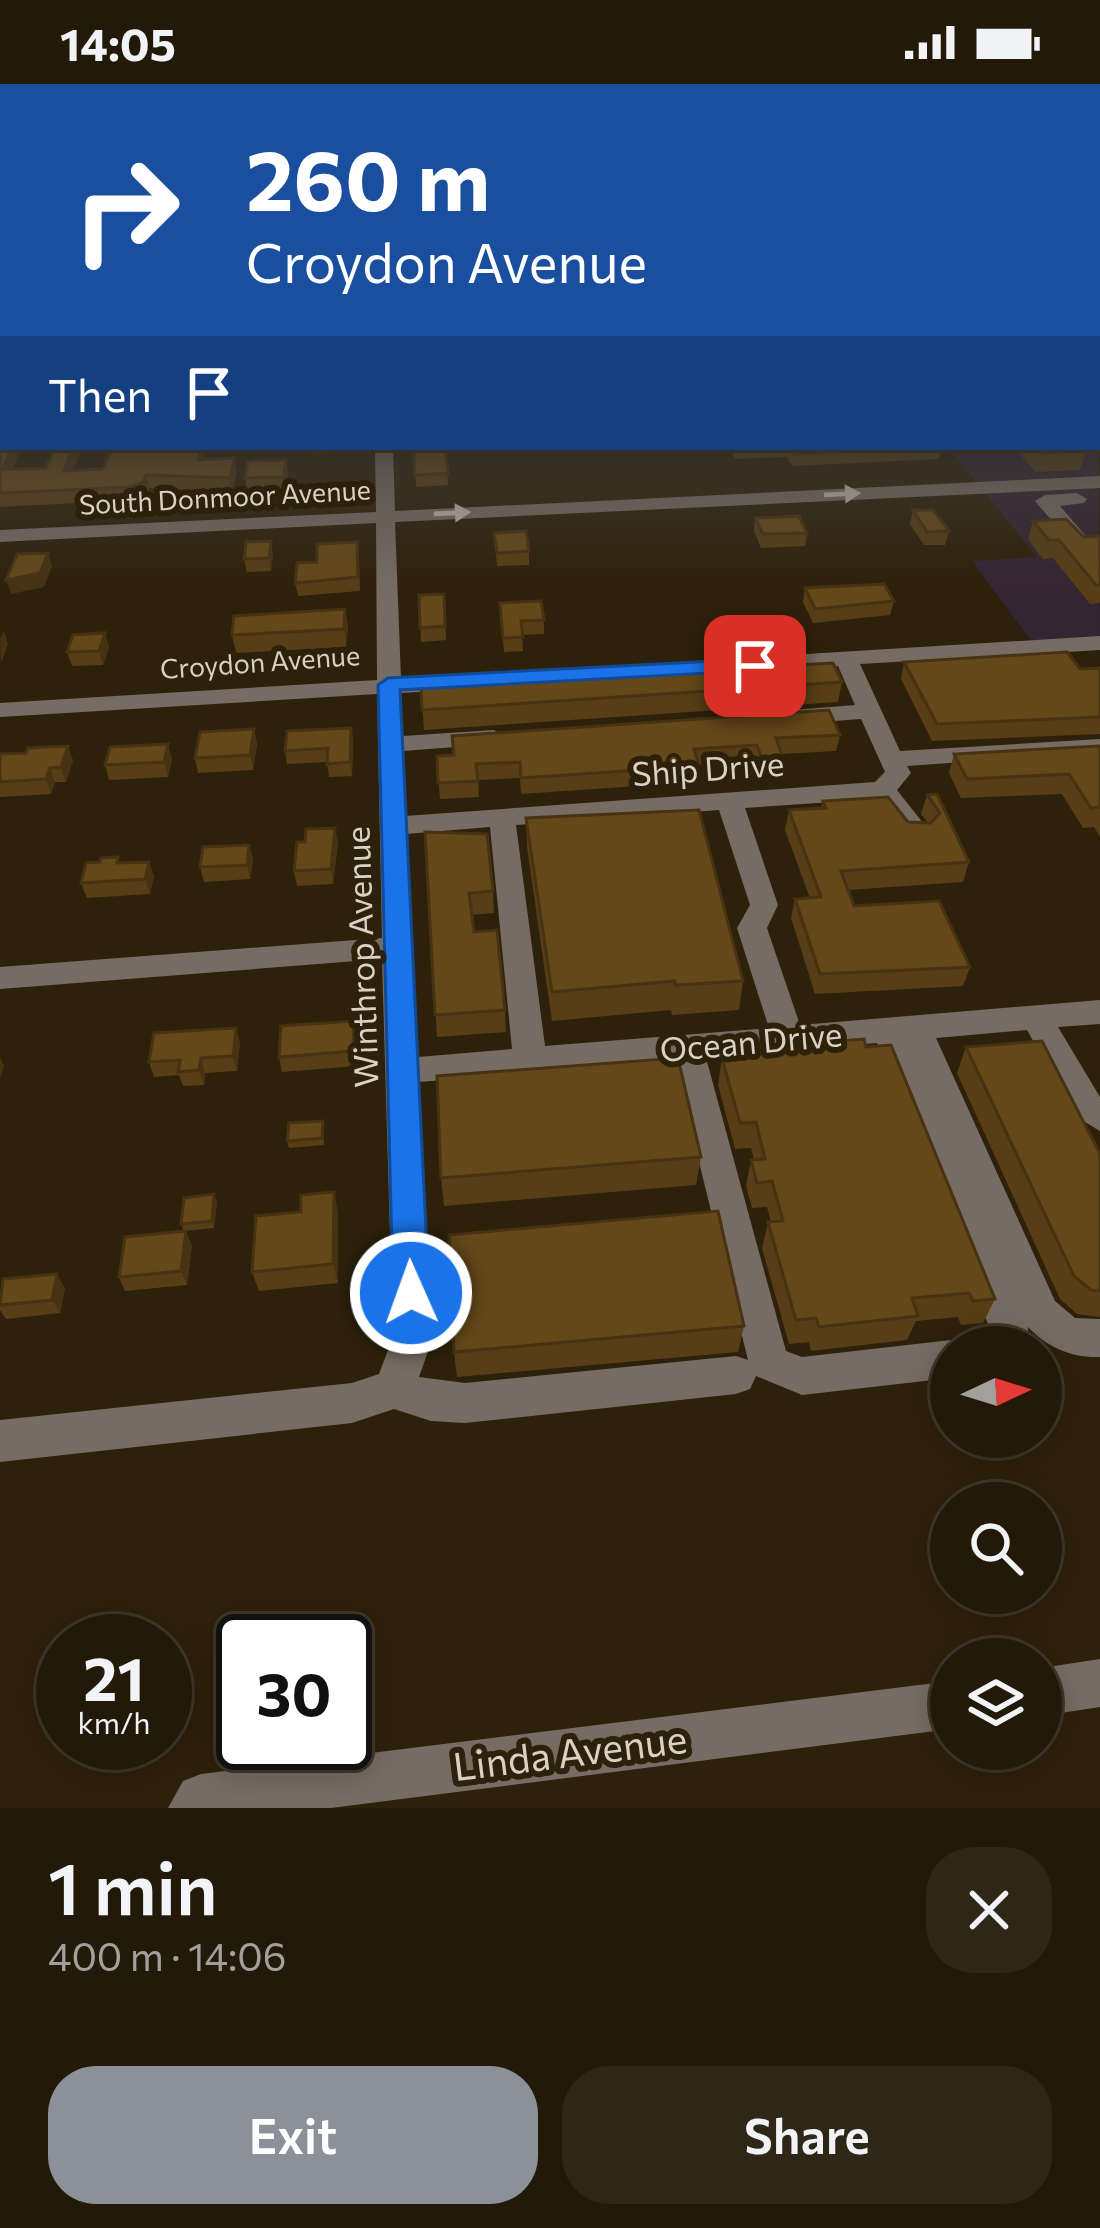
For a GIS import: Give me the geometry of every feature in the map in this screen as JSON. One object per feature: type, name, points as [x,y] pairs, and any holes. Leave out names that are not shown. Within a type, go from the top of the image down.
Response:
[{"type":"street","name":"Winthrop Avenue","points":[[384,450],[392,826],[413,1337],[394,1389]]},
{"type":"street","points":[[1077,450],[1100,478]]},
{"type":"street","name":"South Donmoor Avenue","points":[[0,536],[1100,478]]},
{"type":"street","points":[[1045,484],[1085,547],[1100,546]]},
{"type":"street","points":[[1056,506],[1100,498]]},
{"type":"street","points":[[1056,506],[1100,508]]},
{"type":"street","name":"Croydon Avenue","points":[[0,710],[1098,647]]},
{"type":"street","points":[[847,661],[898,773],[883,790],[916,832]]},
{"type":"street","points":[[776,718],[871,711]]},
{"type":"street","points":[[390,744],[517,735]]},
{"type":"street","points":[[892,759],[1092,745]]},
{"type":"street","name":"Ship Drive","points":[[392,826],[883,790]]},
{"type":"street","points":[[730,804],[764,904],[752,928],[788,1038]]},
{"type":"street","points":[[502,818],[530,1060]]},
{"type":"street","points":[[0,978],[398,946]]},
{"type":"street","name":"Ocean Drive","points":[[403,1071],[1100,1012]]},
{"type":"street","points":[[1036,1018],[1087,1106],[1100,1117]]},
{"type":"street","points":[[902,1029],[1041,1313],[1063,1333],[1083,1340],[1100,1338]]},
{"type":"street","points":[[902,1029],[1008,1326]]},
{"type":"street","points":[[687,1047],[764,1353],[772,1365],[802,1376],[930,1361]]},
{"type":"street","points":[[0,1441],[352,1402],[394,1389],[431,1401],[465,1403],[736,1376]]},
{"type":"street","points":[[1062,1689],[1100,1683]]},
{"type":"street","name":"Linda Avenue","points":[[194,1808],[201,1799],[930,1708]]},
{"type":"shaded area","points":[[950,450],[1098,450],[1100,638],[1031,641],[972,561],[1037,557]]},
{"type":"building","points":[[0,450],[12,450],[2,470],[46,468],[54,450],[72,450],[64,471],[103,469],[112,450],[200,450],[198,460],[234,458],[230,478],[146,475],[131,487],[0,493]]},
{"type":"building","points":[[414,450],[445,450],[448,473],[415,475]]},
{"type":"building","points":[[791,450],[878,450],[794,454]]},
{"type":"building","points":[[1038,450],[1086,451],[1041,453]]},
{"type":"building","points":[[286,460],[284,477],[245,478],[248,461]]},
{"type":"building","points":[[913,510],[933,510],[949,531],[927,532]]},
{"type":"building","points":[[799,516],[807,533],[763,534],[755,518]]},
{"type":"building","points":[[1066,519],[1084,537],[1100,536],[1100,585],[1059,540],[1049,540],[1033,521]]},
{"type":"building","points":[[526,531],[529,551],[497,553],[494,533]]},
{"type":"building","points":[[271,541],[269,558],[244,559],[246,542]]},
{"type":"building","points":[[357,542],[358,577],[295,583],[297,563],[317,562],[317,544]]},
{"type":"building","points":[[48,553],[40,573],[6,580],[17,554]]},
{"type":"building","points":[[884,584],[894,601],[815,609],[805,588]]},
{"type":"building","points":[[444,594],[445,626],[420,628],[419,595]]},
{"type":"building","points":[[541,601],[544,620],[521,621],[523,637],[503,638],[500,603]]},
{"type":"building","points":[[345,609],[344,629],[232,635],[234,616]]},
{"type":"building","points":[[105,633],[99,651],[67,652],[73,635]]},
{"type":"building","points":[[1067,652],[1080,669],[1100,668],[1100,717],[937,724],[904,662]]},
{"type":"building","points":[[833,663],[842,682],[422,710],[421,685]]},
{"type":"building","points":[[829,710],[840,735],[776,738],[784,761],[763,762],[757,745],[694,749],[698,762],[668,764],[669,768],[521,778],[520,762],[476,764],[478,781],[438,783],[437,756],[454,755],[452,736]]},
{"type":"building","points":[[351,728],[350,762],[327,764],[328,748],[285,751],[287,731]]},
{"type":"building","points":[[254,729],[250,755],[195,758],[200,732]]},
{"type":"building","points":[[168,744],[164,762],[105,765],[110,747]]},
{"type":"building","points":[[68,746],[61,767],[50,768],[46,779],[0,782],[0,754]]},
{"type":"building","points":[[1100,746],[1100,807],[1091,808],[1069,774],[967,779],[954,754]]},
{"type":"building","points":[[937,794],[969,862],[841,871],[854,906],[939,901],[970,967],[820,974],[795,899],[821,897],[789,810],[826,808],[823,801],[888,797],[908,822],[931,823],[940,813],[927,795]]},
{"type":"building","points":[[699,810],[743,981],[675,985],[675,981],[552,992],[526,818]]},
{"type":"building","points":[[335,828],[331,869],[294,871],[297,842],[305,842],[306,829]]},
{"type":"building","points":[[425,832],[487,834],[493,891],[469,893],[474,932],[497,930],[505,1010],[435,1015]]},
{"type":"building","points":[[249,845],[247,865],[200,867],[203,847]]},
{"type":"building","points":[[118,857],[117,863],[149,862],[145,879],[81,883],[86,863]]},
{"type":"building","points":[[354,1021],[353,1051],[279,1057],[281,1026]]},
{"type":"building","points":[[236,1028],[233,1056],[201,1058],[199,1070],[178,1072],[180,1060],[149,1062],[154,1033]]},
{"type":"building","points":[[864,1039],[866,1047],[891,1045],[995,1299],[973,1301],[969,1293],[912,1298],[918,1316],[819,1327],[816,1318],[796,1320],[768,1222],[783,1221],[772,1181],[757,1183],[751,1160],[765,1159],[756,1122],[740,1123],[722,1058],[738,1057],[737,1051]]},
{"type":"building","points":[[1042,1041],[1100,1154],[1100,1291],[1091,1290],[1074,1276],[966,1047]]},
{"type":"building","points":[[678,1058],[701,1157],[441,1178],[437,1076]]},
{"type":"building","points":[[323,1121],[322,1138],[287,1141],[289,1123]]},
{"type":"building","points":[[334,1192],[333,1264],[252,1272],[256,1216],[301,1212],[301,1195]]},
{"type":"building","points":[[214,1194],[212,1221],[181,1224],[184,1198]]},
{"type":"building","points":[[718,1211],[744,1326],[454,1352],[449,1235]]},
{"type":"building","points":[[186,1231],[181,1271],[119,1277],[125,1237]]},
{"type":"building","points":[[57,1274],[52,1300],[0,1305],[3,1279]]},
{"type":"route","points":[[411,1293],[388,685],[755,666]]}]
